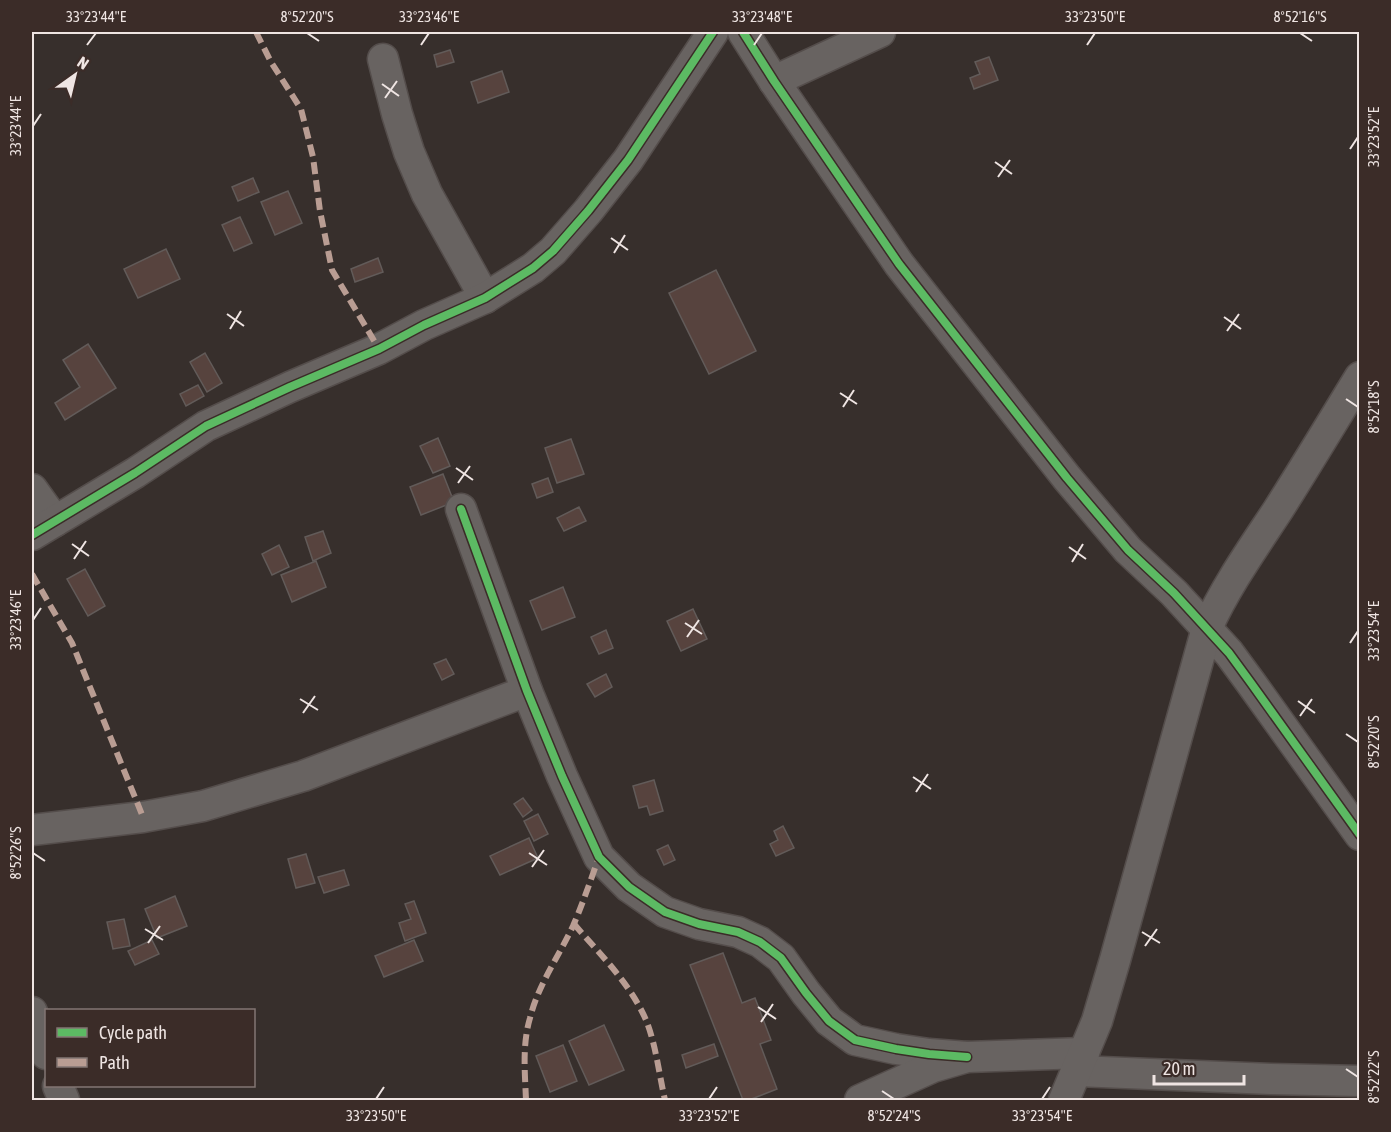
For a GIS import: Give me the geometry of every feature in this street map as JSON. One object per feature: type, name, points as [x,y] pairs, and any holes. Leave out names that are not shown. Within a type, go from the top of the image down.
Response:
[{"type":"street","points":[[32,489],[43,528],[135,473],[206,426],[379,349],[424,325],[485,298],[533,268],[553,251],[628,160],[713,32]]},
{"type":"street","points":[[743,32],[899,264],[1067,478],[1128,550],[1207,628],[1251,683],[1359,835]]},
{"type":"street","points":[[774,81],[880,32]]},
{"type":"street","points":[[383,59],[409,152],[427,194],[485,298]]},
{"type":"street","points":[[1064,1101],[1096,1021],[1115,960],[1207,628],[1228,588],[1300,476],[1359,377]]},
{"type":"street","points":[[461,509],[527,691],[562,776],[599,856],[630,886],[665,912],[699,924],[738,932],[760,942],[781,958],[829,1021],[855,1040],[929,1054],[1080,1062],[1270,1079],[1359,1081]]},
{"type":"street","points":[[32,830],[143,817],[203,806],[303,776],[527,691]]},
{"type":"street","points":[[32,1012],[45,1051]]},
{"type":"street","points":[[860,1101],[933,1066],[967,1057]]},
{"type":"street","points":[[58,1087],[64,1101]]},
{"type":"building","points":[[450,50],[454,62],[437,67],[434,55]]},
{"type":"building","points":[[989,57],[998,80],[974,89],[970,78],[980,74],[975,62]]},
{"type":"building","points":[[502,71],[509,92],[478,103],[471,82]]},
{"type":"building","points":[[253,178],[259,192],[238,201],[232,187]]},
{"type":"building","points":[[288,191],[302,223],[275,235],[261,202]]},
{"type":"building","points":[[240,217],[252,243],[234,251],[222,225]]},
{"type":"building","points":[[166,249],[180,279],[138,298],[124,269]]},
{"type":"building","points":[[378,258],[383,272],[355,282],[351,269]]},
{"type":"building","points":[[716,270],[756,351],[709,374],[669,293]]},
{"type":"building","points":[[88,344],[116,388],[65,420],[55,403],[80,387],[63,360]]},
{"type":"building","points":[[205,353],[222,383],[207,392],[190,362]]},
{"type":"building","points":[[198,385],[204,396],[186,406],[180,394]]},
{"type":"building","points":[[438,438],[450,466],[433,473],[420,446]]},
{"type":"building","points":[[571,439],[584,474],[557,483],[545,448]]},
{"type":"building","points":[[443,474],[454,502],[421,515],[410,487]]},
{"type":"building","points":[[548,478],[553,492],[537,498],[532,484]]},
{"type":"building","points":[[579,507],[586,521],[564,531],[557,518]]},
{"type":"building","points":[[323,531],[331,553],[313,561],[305,537]]},
{"type":"building","points":[[279,545],[289,567],[272,575],[262,554]]},
{"type":"building","points":[[316,561],[326,587],[292,602],[281,575]]},
{"type":"building","points":[[85,569],[105,606],[88,616],[67,579]]},
{"type":"building","points":[[563,587],[575,617],[542,630],[530,601]]},
{"type":"building","points":[[693,609],[707,639],[681,651],[667,621]]},
{"type":"building","points":[[606,630],[613,648],[599,654],[591,637]]},
{"type":"building","points":[[446,659],[454,674],[442,680],[434,664]]},
{"type":"building","points":[[606,674],[612,687],[595,697],[587,684]]},
{"type":"building","points":[[654,780],[663,811],[650,815],[647,806],[639,808],[633,786]]},
{"type":"building","points":[[523,798],[532,810],[523,817],[514,804]]},
{"type":"building","points":[[538,814],[548,834],[534,841],[524,821]]},
{"type":"building","points":[[783,826],[794,848],[776,856],[770,844],[778,840],[774,831]]},
{"type":"building","points":[[529,838],[538,858],[500,875],[490,856]]},
{"type":"building","points":[[668,845],[675,860],[664,865],[657,850]]},
{"type":"building","points":[[306,854],[315,883],[296,888],[288,859]]},
{"type":"building","points":[[344,870],[349,885],[324,893],[318,877]]},
{"type":"building","points":[[175,896],[187,926],[157,938],[145,909]]},
{"type":"building","points":[[414,901],[426,933],[405,941],[399,923],[411,919],[405,904]]},
{"type":"building","points":[[124,919],[130,946],[113,949],[107,922]]},
{"type":"building","points":[[152,940],[159,954],[135,965],[128,951]]},
{"type":"building","points":[[414,940],[423,961],[384,977],[375,956]]},
{"type":"building","points":[[723,953],[742,1003],[755,998],[771,1040],[760,1044],[777,1089],[749,1100],[743,1100],[690,965]]},
{"type":"building","points":[[604,1025],[624,1070],[589,1085],[569,1041]]},
{"type":"building","points":[[714,1044],[718,1056],[686,1068],[682,1055]]},
{"type":"building","points":[[563,1045],[577,1081],[550,1092],[536,1056]]},
{"type":"marked path","points":[[256,32],[271,62],[301,109],[313,157],[320,211],[332,270],[379,349]]},
{"type":"marked path","points":[[32,574],[72,643],[143,817]]},
{"type":"marked path","points":[[526,1100],[527,1028],[543,982],[573,926],[599,857]]},
{"type":"marked path","points":[[574,924],[613,969],[639,1006],[652,1039],[665,1100]]},
{"type":"cycle path","points":[[32,535],[135,473],[206,426],[379,349],[424,325],[485,298],[533,268],[553,251],[628,160],[713,32]]},
{"type":"cycle path","points":[[743,32],[899,264],[1067,478],[1128,550],[1174,593],[1229,653],[1360,835]]},
{"type":"cycle path","points":[[461,509],[527,691],[599,857],[629,887],[665,912],[699,924],[738,932],[760,942],[781,958],[829,1021],[855,1040],[896,1049],[967,1057]]}]
